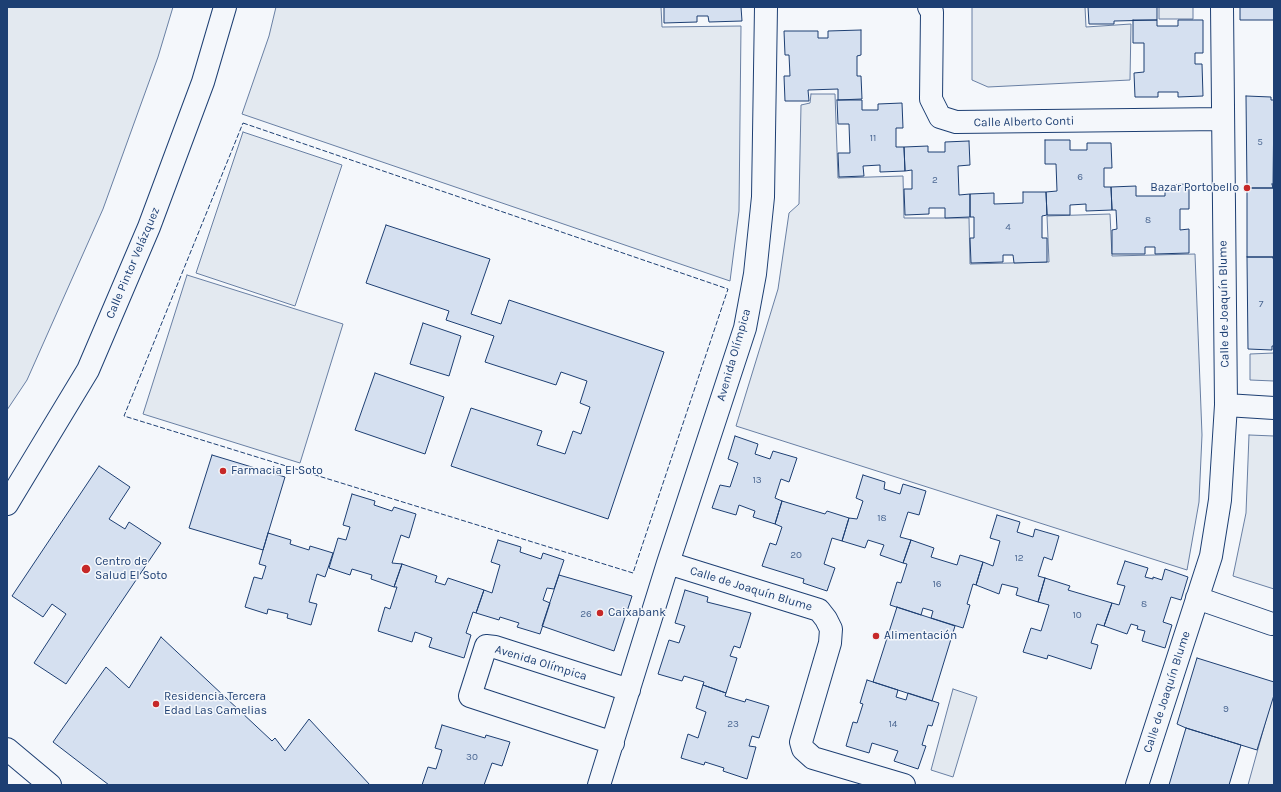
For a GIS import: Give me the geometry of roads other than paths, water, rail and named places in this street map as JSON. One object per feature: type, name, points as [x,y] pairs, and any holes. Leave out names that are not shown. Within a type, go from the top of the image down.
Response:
[{"type":"street","name":"Calle Pintor Velázquez","points":[[7,504],[88,370],[149,227],[203,82],[225,7]]},
{"type":"street","name":"Avenida Olímpica","points":[[599,785],[668,563],[745,328],[755,274],[763,197],[766,7]]},
{"type":"street","name":"Calle Alberto Conti","points":[[929,7],[932,12],[930,99],[940,118],[956,122],[1222,119]]},
{"type":"street","name":"Calle de Joaquín Blume","points":[[1137,785],[1211,556],[1220,500],[1226,406],[1222,7]]},
{"type":"street","points":[[1226,406],[1274,408]]},
{"type":"street","name":"Calle de Joaquín Blume","points":[[668,563],[819,610],[831,629],[830,643],[801,742],[803,749],[813,758],[904,785]]},
{"type":"street","points":[[1197,598],[1272,624]]},
{"type":"street","name":"Avenida Olímpica","points":[[613,743],[470,696],[486,646],[495,647],[629,690]]},
{"type":"street","points":[[7,749],[50,785]]},
{"type":"place","name":"Bazar Portobello","points":[[1247,188]]},
{"type":"place","name":"Farmacia El Soto","points":[[223,471]]},
{"type":"place","name":"Centro de Salud El Soto","points":[[86,569]]},
{"type":"place","name":"Caixabank","points":[[600,613]]},
{"type":"place","name":"Alimentación","points":[[876,636]]},
{"type":"place","name":"Residencia Tercera Edad Las Camelias","points":[[156,704]]}]
